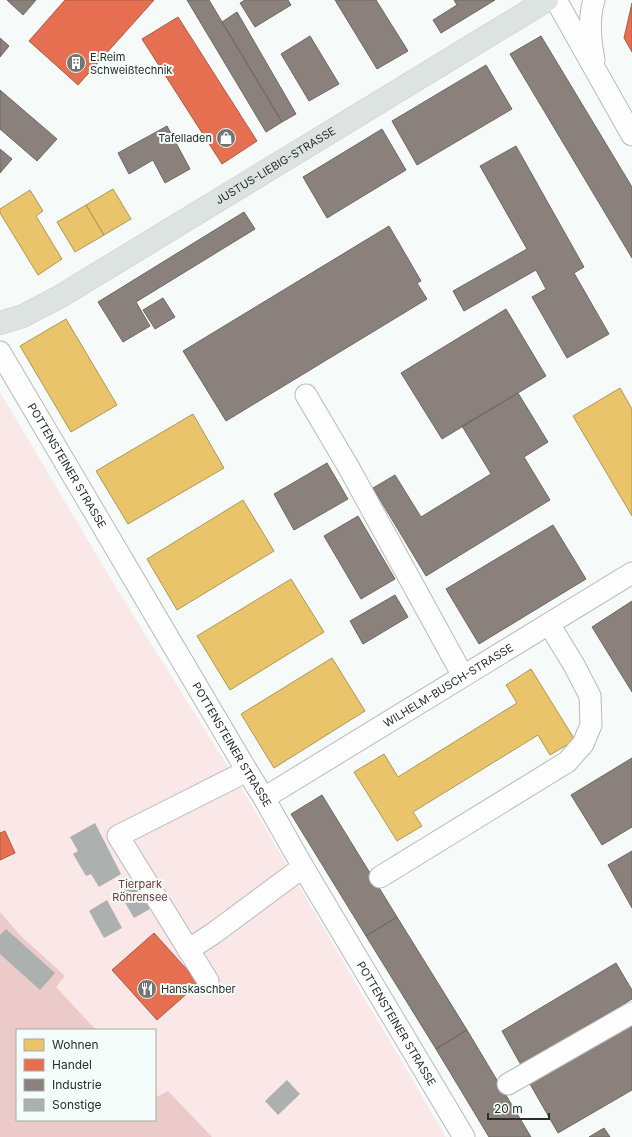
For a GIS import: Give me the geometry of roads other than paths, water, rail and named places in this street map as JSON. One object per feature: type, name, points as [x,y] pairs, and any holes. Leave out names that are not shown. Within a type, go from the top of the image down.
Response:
[{"type":"main road","name":"JUSTUS-LIEBIG-STRASSE","points":[[0,323],[23,316],[72,289],[548,0]]},
{"type":"street","points":[[556,0],[632,135]]},
{"type":"street","points":[[594,0],[590,11],[591,43],[597,72]]},
{"type":"street","name":"POTTENSTEINER STRASSE","points":[[0,352],[264,798],[303,867],[464,1137]]},
{"type":"street","points":[[306,395],[349,468],[463,676]]},
{"type":"street","name":"WILHELM-BUSCH-STRASSE","points":[[264,798],[632,573]]},
{"type":"street","points":[[380,877],[567,762],[583,744],[591,725],[590,696],[574,665],[549,624]]},
{"type":"street","points":[[208,981],[118,836],[247,771]]},
{"type":"street","points":[[188,950],[214,933],[303,867]]},
{"type":"street","points":[[508,1084],[632,1013]]},
{"type":"place","name":"E.Reim Schweißtechnik","points":[[76,63]]},
{"type":"place","name":"Tafelladen","points":[[226,138]]},
{"type":"place","name":"Hanskaschber","points":[[147,989]]},
{"type":"park label","name":"Tierpark Röhrensee","points":[[140,890]]}]
